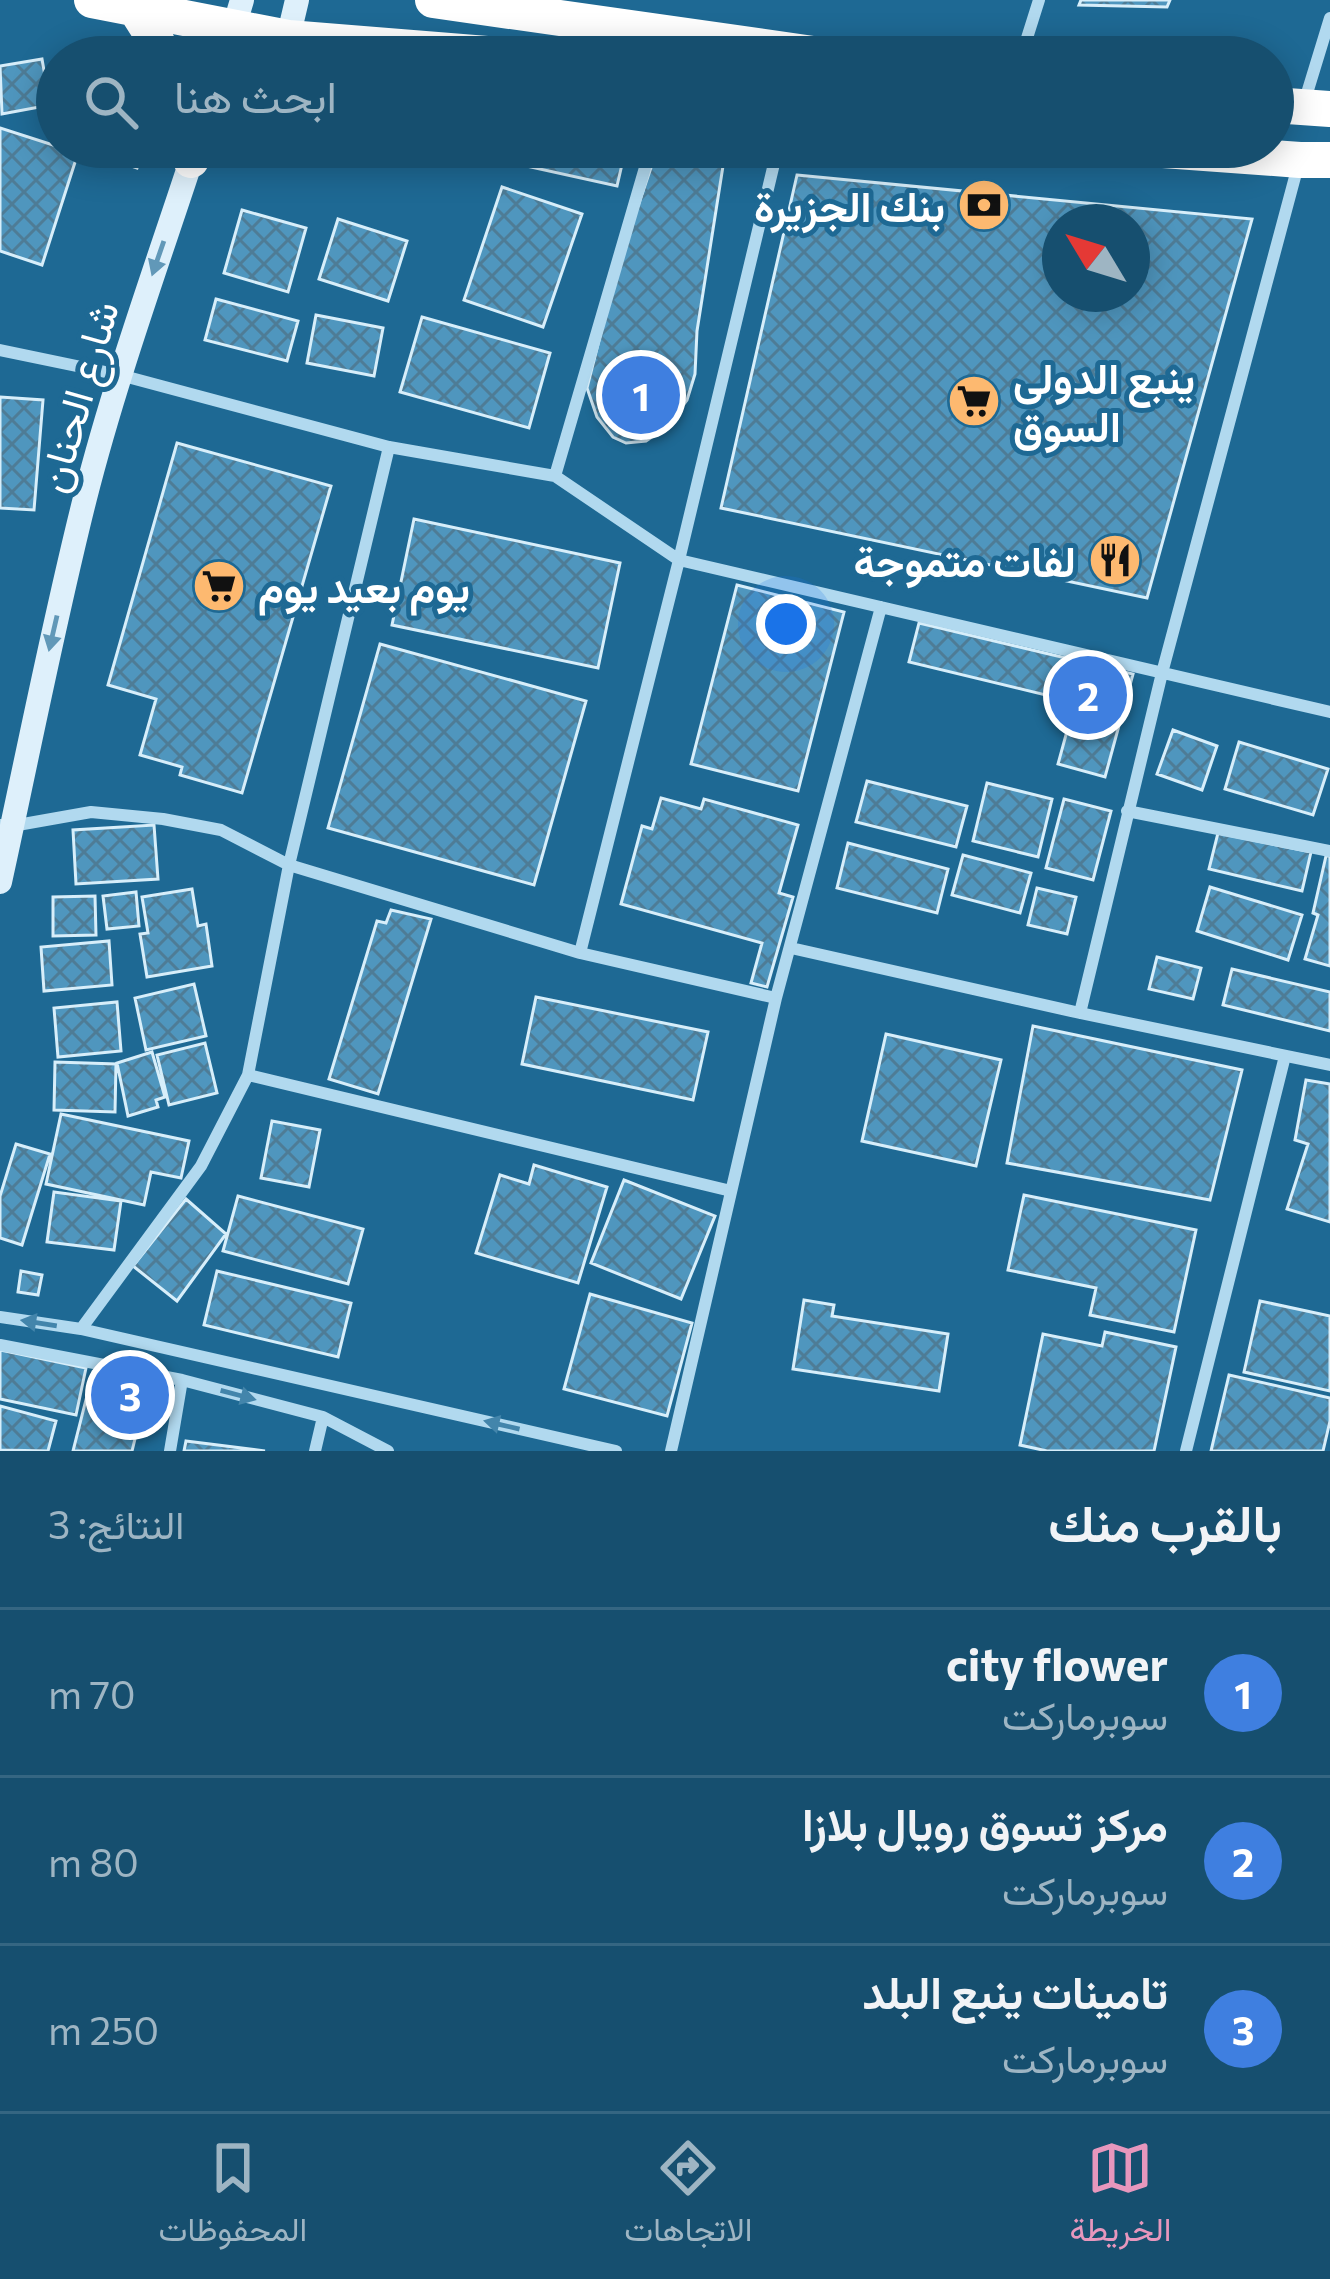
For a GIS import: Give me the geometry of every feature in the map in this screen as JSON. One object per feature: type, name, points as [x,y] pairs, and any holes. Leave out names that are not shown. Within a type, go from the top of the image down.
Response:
[{"type":"highway","points":[[92,0],[276,36]]},
{"type":"highway","points":[[433,0],[686,36]]},
{"type":"highway","points":[[136,8],[153,36]]},
{"type":"main road","points":[[288,36],[297,0]]},
{"type":"main road","name":"شارع الحنان","points":[[0,882],[6,826],[86,495],[187,168]]},
{"type":"street","points":[[1028,36],[1039,0]]},
{"type":"street","points":[[1302,107],[1330,18]]},
{"type":"street","points":[[1080,1013],[1162,673],[1315,160]]},
{"type":"street","points":[[555,476],[645,168]]},
{"type":"street","points":[[580,952],[773,168]]},
{"type":"street","points":[[0,350],[120,375],[388,447],[555,476],[680,560],[1330,712]]},
{"type":"street","points":[[81,1329],[201,1166],[248,1075],[289,865],[388,447]]},
{"type":"street","points":[[671,1451],[776,998],[881,607]]},
{"type":"street","points":[[1127,811],[1330,851]]},
{"type":"street","points":[[6,826],[91,812],[221,830],[289,865],[580,952],[776,998]]},
{"type":"street","points":[[791,948],[1330,1065]]},
{"type":"street","points":[[1186,1451],[1285,1056]]},
{"type":"street","points":[[248,1075],[731,1191]]},
{"type":"street","points":[[0,1317],[81,1329],[616,1451]]},
{"type":"street","points":[[0,1346],[182,1380],[323,1418],[388,1451]]},
{"type":"street","points":[[170,1451],[182,1380]]},
{"type":"street","points":[[315,1451],[323,1418]]},
{"type":"building","points":[[1081,0],[1170,0],[1167,7],[1079,5]]},
{"type":"building","points":[[36,60],[36,108],[2,114],[0,66]]},
{"type":"building","points":[[0,128],[36,140],[36,168],[73,168],[42,265],[0,251]]},
{"type":"building","points":[[535,168],[621,168],[617,186]]},
{"type":"building","points":[[651,168],[723,168],[697,331],[695,374],[687,400],[670,423],[646,441],[626,443],[613,437],[597,417],[587,388],[618,265]]},
{"type":"building","name":"ينبع الدولى السوق","points":[[797,175],[1097,204],[1042,204],[1042,312],[1150,312],[1150,209],[1252,219],[1147,598],[721,508]]},
{"type":"building","points":[[502,187],[582,214],[543,327],[464,300]]},
{"type":"building","points":[[242,210],[306,228],[288,292],[224,273]]},
{"type":"building","points":[[338,219],[407,241],[388,301],[319,279]]},
{"type":"building","points":[[216,299],[298,321],[287,361],[205,340]]},
{"type":"building","points":[[316,315],[383,328],[374,376],[307,363]]},
{"type":"building","points":[[422,317],[550,353],[529,428],[400,392]]},
{"type":"building","points":[[0,397],[43,400],[34,510],[0,508]]},
{"type":"building","name":"يوم بعيد يوم","points":[[177,443],[331,486],[242,793],[180,775],[182,767],[140,755],[156,699],[108,685]]},
{"type":"building","points":[[414,519],[620,563],[598,668],[392,625]]},
{"type":"building","points":[[737,585],[844,612],[798,791],[691,764]]},
{"type":"building","points":[[919,623],[1133,674],[1105,777],[1058,764],[1075,702],[909,662]]},
{"type":"building","points":[[380,644],[586,701],[534,885],[328,828]]},
{"type":"building","points":[[1173,730],[1217,746],[1202,790],[1157,774]]},
{"type":"building","points":[[1239,742],[1328,769],[1313,815],[1225,789]]},
{"type":"building","points":[[867,781],[967,806],[956,847],[856,822]]},
{"type":"building","points":[[987,783],[1052,799],[1038,857],[973,841]]},
{"type":"building","points":[[661,798],[701,809],[704,799],[798,825],[779,893],[793,897],[767,987],[751,983],[762,943],[621,904],[642,826],[652,829]]},
{"type":"building","points":[[1064,799],[1111,811],[1093,880],[1046,868]]},
{"type":"building","points":[[154,825],[158,879],[76,884],[73,830]]},
{"type":"building","points":[[1218,833],[1311,852],[1302,891],[1209,869]]},
{"type":"building","points":[[848,843],[948,869],[937,913],[837,888]]},
{"type":"building","points":[[963,855],[1031,873],[1020,913],[952,895]]},
{"type":"building","points":[[1326,856],[1330,856],[1330,966],[1305,959],[1318,915],[1313,913]]},
{"type":"building","points":[[1210,887],[1302,915],[1288,960],[1197,931]]},
{"type":"building","points":[[1037,888],[1076,897],[1067,934],[1028,925]]},
{"type":"building","points":[[192,889],[198,926],[206,924],[212,966],[147,977],[140,934],[148,933],[142,897]]},
{"type":"building","points":[[136,892],[139,926],[107,929],[103,896]]},
{"type":"building","points":[[95,896],[96,935],[53,936],[53,897]]},
{"type":"building","points":[[391,910],[431,919],[378,1094],[329,1079],[377,921],[386,923]]},
{"type":"building","points":[[109,941],[112,985],[44,991],[41,947]]},
{"type":"building","points":[[1157,957],[1201,968],[1193,999],[1149,989]]},
{"type":"building","points":[[1232,969],[1330,992],[1330,1031],[1223,1005]]},
{"type":"building","points":[[194,984],[206,1036],[146,1050],[135,998]]},
{"type":"building","points":[[536,997],[708,1032],[693,1100],[522,1064]]},
{"type":"building","points":[[117,1002],[121,1051],[58,1057],[54,1008]]},
{"type":"building","points":[[1033,1026],[1242,1070],[1210,1200],[1007,1163]]},
{"type":"building","points":[[886,1034],[1001,1060],[976,1166],[862,1141]]},
{"type":"building","points":[[205,1043],[217,1093],[169,1105],[157,1055]]},
{"type":"building","points":[[152,1052],[165,1097],[156,1100],[158,1107],[128,1116],[117,1063]]},
{"type":"building","points":[[55,1062],[116,1064],[115,1112],[54,1110]]},
{"type":"building","points":[[1306,1080],[1330,1084],[1330,1222],[1287,1209],[1308,1144],[1295,1140]]},
{"type":"building","points":[[61,1114],[189,1141],[181,1178],[151,1172],[144,1205],[46,1184]]},
{"type":"building","points":[[272,1121],[320,1130],[309,1187],[261,1178]]},
{"type":"building","points":[[16,1144],[50,1154],[22,1245],[0,1238],[0,1196]]},
{"type":"building","points":[[534,1165],[607,1187],[578,1283],[476,1253],[500,1175],[529,1184]]},
{"type":"building","points":[[624,1180],[715,1216],[681,1299],[591,1263]]},
{"type":"building","points":[[54,1192],[121,1201],[114,1250],[47,1242]]},
{"type":"building","points":[[1024,1195],[1196,1230],[1174,1332],[1090,1315],[1096,1288],[1008,1270]]},
{"type":"building","points":[[238,1196],[363,1229],[348,1284],[223,1251]]},
{"type":"building","points":[[186,1199],[226,1234],[177,1301],[133,1266]]},
{"type":"building","points":[[21,1271],[42,1275],[38,1295],[18,1292]]},
{"type":"building","points":[[217,1271],[351,1303],[338,1357],[204,1325]]},
{"type":"building","points":[[590,1294],[692,1323],[667,1416],[564,1389]]},
{"type":"building","points":[[804,1300],[834,1305],[832,1316],[948,1334],[939,1391],[793,1369]]},
{"type":"building","points":[[1260,1301],[1330,1316],[1330,1391],[1244,1372]]},
{"type":"building","points":[[1105,1332],[1176,1347],[1154,1451],[1047,1451],[1020,1445],[1043,1334],[1102,1346]]},
{"type":"building","points":[[0,1350],[86,1368],[76,1415],[0,1399]]},
{"type":"building","points":[[93,1372],[148,1386],[132,1451],[73,1451]]},
{"type":"building","points":[[1229,1375],[1330,1398],[1323,1451],[1211,1451]]},
{"type":"building","points":[[0,1406],[56,1421],[48,1451],[0,1450]]},
{"type":"building","points":[[186,1441],[265,1451],[184,1451]]},
{"type":"place","name":"بنك الجزيرة","points":[[984,205]]},
{"type":"place","name":"city flower","points":[[641,395]]},
{"type":"place","name":"ينبع الدولى السوق","points":[[974,401]]},
{"type":"place","name":"لفات متموجة","points":[[1115,560]]},
{"type":"place","name":"يوم بعيد يوم","points":[[219,586]]},
{"type":"place","name":"مركز تسوق رويال بلازا","points":[[1088,695]]},
{"type":"place","name":"تامينات ينبع البلد","points":[[130,1395]]}]
